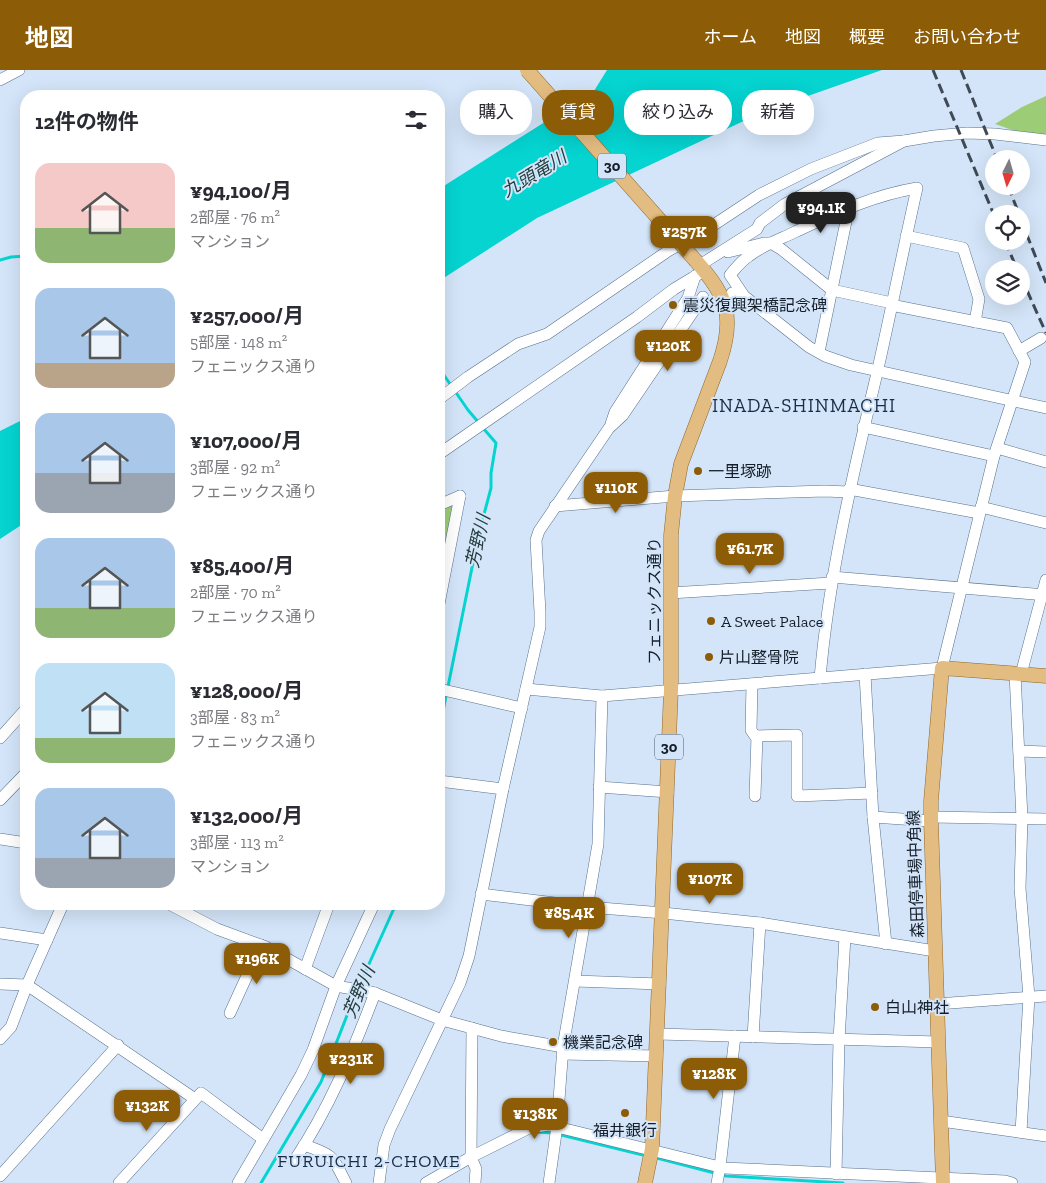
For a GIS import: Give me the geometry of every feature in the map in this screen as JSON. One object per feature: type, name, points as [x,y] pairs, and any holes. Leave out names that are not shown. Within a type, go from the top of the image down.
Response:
[{"type":"main road","name":"フェニックス通り","points":[[527,70],[699,268],[722,297],[728,319],[728,333],[720,361],[681,464],[671,534],[671,690],[668,792],[652,1149],[645,1183]]},
{"type":"main road","points":[[942,668],[1046,676]]},
{"type":"main road","name":"森田停車場中角線","points":[[942,668],[931,819],[943,1181]]},
{"type":"street","points":[[0,80],[19,70]]},
{"type":"street","points":[[445,395],[518,344],[547,334],[668,251],[709,228],[759,195],[811,170],[878,143],[967,133],[1046,140]]},
{"type":"street","points":[[445,450],[637,317],[716,255],[757,229],[760,223],[786,204],[904,141]]},
{"type":"street","points":[[820,678],[831,580],[863,427],[877,372],[917,188],[874,198],[849,207],[749,255],[738,264],[730,275],[744,296],[819,352],[851,365],[877,372],[1046,408]]},
{"type":"street","points":[[819,352],[849,207]]},
{"type":"street","points":[[906,236],[963,248],[979,300],[975,322]]},
{"type":"street","points":[[526,689],[602,696],[942,668],[995,452],[1025,362],[1019,351],[1006,328],[832,290],[781,248],[771,244],[764,243],[716,255]]},
{"type":"street","points":[[609,428],[615,412],[688,298],[699,268]]},
{"type":"street","points":[[732,293],[744,296]]},
{"type":"street","points":[[379,1183],[384,1145],[390,1128],[460,983],[468,956],[503,789],[540,627],[536,540],[539,531],[609,428],[623,415],[703,297]]},
{"type":"street","points":[[1019,351],[1041,338]]},
{"type":"street","points":[[863,427],[1046,462]]},
{"type":"street","points":[[556,506],[675,496],[825,490],[849,491],[980,510],[1046,523]]},
{"type":"street","points":[[445,502],[460,496],[445,573]]},
{"type":"street","points":[[670,592],[831,580],[961,587],[1044,595]]},
{"type":"street","points":[[1021,1132],[1028,997],[1020,888],[1022,818],[1018,751],[1018,674],[1044,595],[1046,580]]},
{"type":"street","points":[[865,674],[873,817],[886,944]]},
{"type":"street","points":[[752,684],[751,730],[755,736],[797,735],[797,796],[872,793]]},
{"type":"street","points":[[445,690],[522,708]]},
{"type":"street","points":[[549,1183],[557,1126],[563,1050],[598,844],[602,696]]},
{"type":"street","points":[[0,738],[20,716]]},
{"type":"street","points":[[755,796],[757,736]]},
{"type":"street","points":[[1018,751],[1046,752]]},
{"type":"street","points":[[0,800],[20,779]]},
{"type":"street","points":[[445,782],[503,789]]},
{"type":"street","points":[[599,787],[668,792]]},
{"type":"street","points":[[873,817],[1046,819]]},
{"type":"street","points":[[0,839],[20,842]]},
{"type":"street","points":[[481,894],[588,907],[760,923],[935,951]]},
{"type":"street","points":[[0,1039],[11,1027],[27,984],[60,910]]},
{"type":"street","points":[[181,910],[217,929],[261,945],[336,986],[375,993],[442,1020],[563,1050],[657,1056]]},
{"type":"street","points":[[305,969],[327,910]]},
{"type":"street","points":[[238,1183],[300,1075],[312,1050],[336,986],[371,910]]},
{"type":"street","points":[[753,1037],[760,923]]},
{"type":"street","points":[[0,933],[47,940]]},
{"type":"street","points":[[836,1174],[839,1040],[845,938]]},
{"type":"street","points":[[230,1013],[261,945]]},
{"type":"street","points":[[575,981],[660,984]]},
{"type":"street","points":[[0,984],[27,984],[195,1099]]},
{"type":"street","points":[[294,1161],[324,1112],[356,1044],[375,993]]},
{"type":"street","points":[[937,1004],[1046,996]]},
{"type":"street","points":[[472,1028],[471,1157],[476,1168],[475,1183]]},
{"type":"street","points":[[658,1034],[938,1042]]},
{"type":"street","points":[[717,1183],[735,1036]]},
{"type":"street","points":[[0,1176],[118,1045]]},
{"type":"street","points":[[119,1183],[202,1093],[263,1139]]},
{"type":"street","points":[[941,1120],[1046,1136]]},
{"type":"street","points":[[426,1183],[471,1157],[529,1128],[541,1125],[557,1126],[720,1167],[943,1181],[1004,1181],[1012,1183]]},
{"type":"street","points":[[304,1145],[324,1151],[332,1156],[346,1183]]},
{"type":"shaded area","points":[[1046,96],[1046,142],[995,124],[1022,107]]},
{"type":"shaded area","points":[[460,499],[445,560],[445,504]]},
{"type":"water","name":"九頭竜川","points":[[607,70],[882,70],[814,94],[814,90],[742,90],[742,122],[732,126],[732,90],[624,90],[624,135],[714,135],[537,218],[445,277],[445,185],[524,135],[532,135],[532,130],[542,124],[542,135],[614,135],[614,90],[595,90]]},
{"type":"water","points":[[20,421],[20,526],[0,539],[0,431]]},
{"type":"waterway","points":[[0,260],[20,256]]},
{"type":"waterway","name":"芳野川","points":[[445,377],[479,423]]},
{"type":"waterway","name":"芳野川","points":[[445,701],[479,533],[491,488],[491,473],[496,443],[483,428]]},
{"type":"waterway","name":"芳野川","points":[[261,1183],[321,1082],[355,995],[393,910]]},
{"type":"waterway","points":[[536,1132],[553,1133],[647,1156]]},
{"type":"waterway","points":[[653,1157],[726,1176],[843,1183]]},
{"type":"railway","points":[[933,70],[990,205]]},
{"type":"railway","points":[[961,70],[993,150]]},
{"type":"railway","points":[[1012,195],[1015,205]]},
{"type":"railway","points":[[1030,243],[1046,283]]},
{"type":"railway","points":[[1009,250],[1013,260]]},
{"type":"railway","points":[[1030,297],[1046,333]]},
{"type":"place","name":"震災復興架橋記念碑","points":[[673,305]]},
{"type":"place","name":"一里塚跡","points":[[698,471]]},
{"type":"place","name":"A Sweet Palace","points":[[711,621]]},
{"type":"place","name":"片山整骨院","points":[[709,657]]},
{"type":"place","name":"白山神社","points":[[875,1007]]},
{"type":"place","name":"機業記念碑","points":[[553,1042]]},
{"type":"place","name":"福井銀行","points":[[625,1113]]},
{"type":"district","name":"INADA-SHINMACHI","points":[[804,405]]},
{"type":"district","name":"FURUICHI 2-CHOME","points":[[369,1161]]}]
